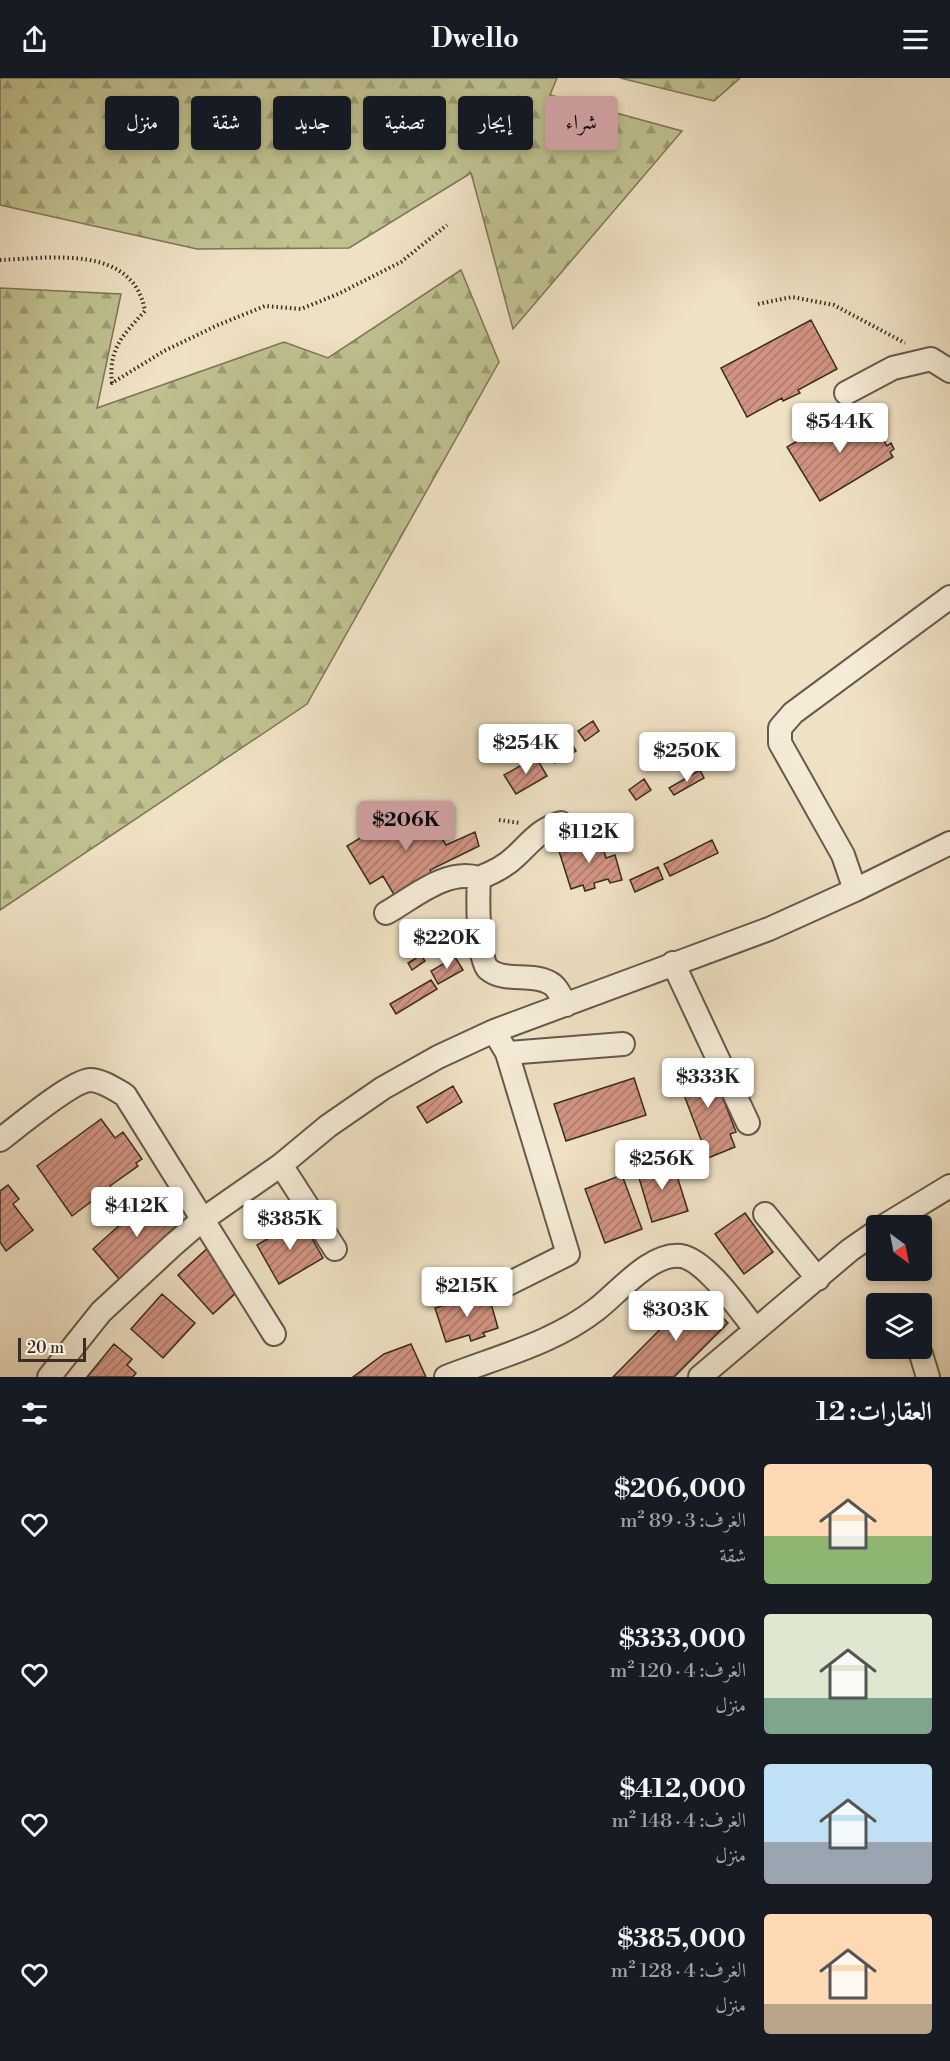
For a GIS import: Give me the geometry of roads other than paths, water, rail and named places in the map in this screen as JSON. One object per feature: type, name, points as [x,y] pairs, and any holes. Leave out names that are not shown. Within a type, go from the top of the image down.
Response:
[{"type":"street","points":[[846,393],[893,368],[940,365]]},
{"type":"street","points":[[855,890],[843,855],[780,743],[780,728],[793,713],[950,597]]},
{"type":"street","points":[[386,914],[439,881],[467,875],[479,878],[515,858],[540,832],[561,822]]},
{"type":"street","points":[[49,1377],[101,1312],[202,1221],[281,1166],[328,1126],[383,1088],[447,1053],[494,1031],[769,929],[950,843]]},
{"type":"street","points":[[479,878],[481,955],[488,969],[504,976],[533,978],[552,983],[566,1005]]},
{"type":"street","points":[[673,963],[748,1123]]},
{"type":"street","points":[[494,1031],[507,1053],[568,1254],[500,1288]]},
{"type":"street","points":[[507,1053],[623,1044]]},
{"type":"street","points":[[0,1140],[71,1088],[91,1080],[110,1086],[125,1095],[274,1334]]},
{"type":"street","points":[[281,1166],[335,1249]]},
{"type":"street","points":[[903,1215],[950,1186]]},
{"type":"street","points":[[765,1214],[818,1279]]},
{"type":"street","points":[[700,1377],[866,1239]]},
{"type":"street","points":[[446,1377],[541,1341],[576,1324],[597,1310],[639,1273],[668,1257],[681,1256],[705,1268],[755,1329]]},
{"type":"street","points":[[923,1359],[928,1377]]}]
